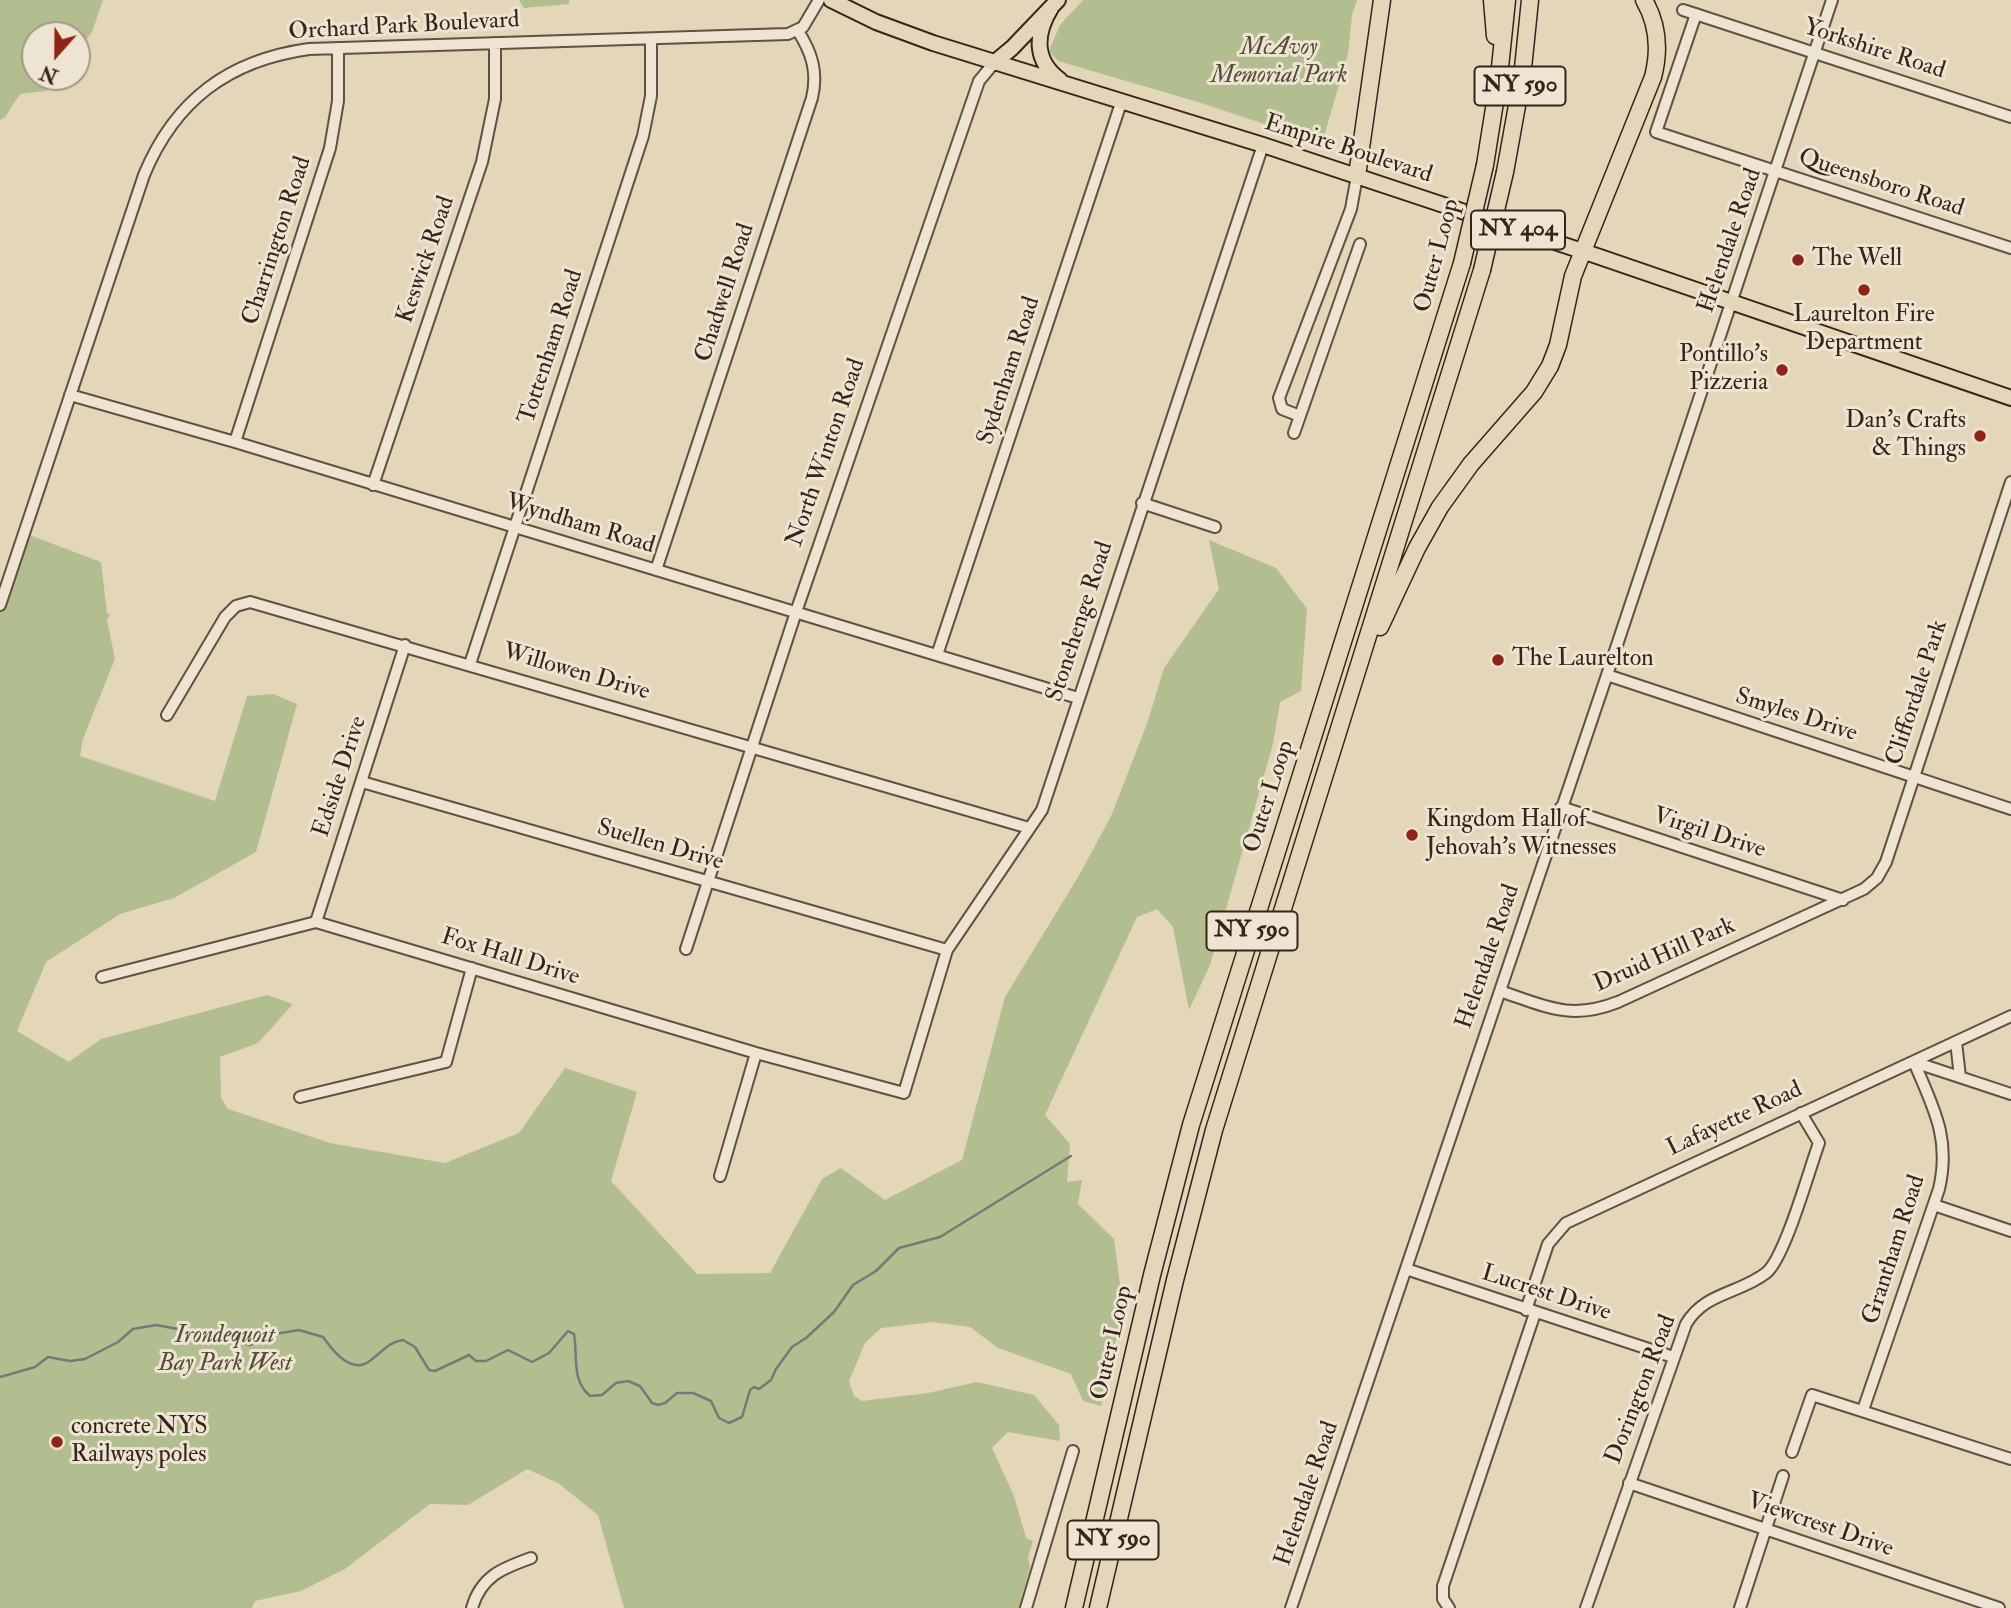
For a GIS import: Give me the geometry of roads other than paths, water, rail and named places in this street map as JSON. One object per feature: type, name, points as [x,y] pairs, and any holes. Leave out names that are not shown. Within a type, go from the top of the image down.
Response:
[{"type":"highway","points":[[1357,176],[1382,0]]},
{"type":"highway","points":[[1375,50],[1390,0]]},
{"type":"highway","points":[[1485,165],[1494,60],[1492,0]]},
{"type":"highway","name":"Outer Loop","points":[[1074,1608],[1152,1275],[1191,1125],[1462,263],[1485,165],[1499,77],[1507,0]]},
{"type":"highway","name":"Outer Loop","points":[[1098,1608],[1175,1280],[1214,1130],[1482,270],[1506,172],[1519,96],[1530,0]]},
{"type":"highway","points":[[1353,686],[1435,514],[1466,470],[1530,397],[1547,371],[1556,350],[1570,288],[1644,104],[1654,71],[1656,32],[1644,0]]},
{"type":"highway","points":[[1106,1608],[1130,1473]]},
{"type":"main road","name":"Empire Boulevard","points":[[831,0],[900,32],[1263,145],[1583,251],[2011,398]]},
{"type":"main road","name":"North Winton Road","points":[[994,63],[1054,4]]},
{"type":"main road","points":[[1054,4],[1040,33],[1040,54],[1048,69],[1068,85]]},
{"type":"street","points":[[798,31],[805,25],[819,0]]},
{"type":"street","name":"Helendale Road","points":[[1292,1608],[1561,807],[1608,675],[1832,0]]},
{"type":"street","name":"Yorkshire Road","points":[[1684,10],[2011,117]]},
{"type":"street","name":"Queensboro Road","points":[[1696,14],[1657,132],[2011,248]]},
{"type":"street","name":"Orchard Park Boulevard","points":[[0,605],[152,154],[175,119],[209,86],[245,65],[284,53],[338,48],[651,39],[785,34],[798,31]]},
{"type":"street","name":"Chadwell Road","points":[[656,570],[812,98],[815,79],[813,62],[798,31]]},
{"type":"street","name":"Tottenham Road","points":[[470,664],[643,136],[651,96],[651,39]]},
{"type":"street","name":"Keswick Road","points":[[373,485],[482,162],[495,99],[495,44]]},
{"type":"street","name":"Charrington Road","points":[[235,442],[330,148],[338,102],[338,48]]},
{"type":"street","name":"North Winton Road","points":[[686,949],[796,612],[979,81],[994,63]]},
{"type":"street","name":"Sydenham Road","points":[[937,654],[1122,100]]},
{"type":"street","name":"Stonehenge Road","points":[[904,1093],[947,950],[1042,810],[1263,145]]},
{"type":"street","points":[[1300,416],[1283,409],[1279,398],[1339,243],[1353,203],[1357,176]]},
{"type":"street","points":[[1294,433],[1358,247],[1339,243]]},
{"type":"street","name":"Wyndham Road","points":[[70,395],[235,442],[1078,698]]},
{"type":"street","name":"Cliffordale Park","points":[[1843,900],[1864,889],[1882,871],[2011,482]]},
{"type":"street","points":[[1142,503],[1215,527]]},
{"type":"street","name":"Willowen Drive","points":[[166,715],[225,617],[243,603],[260,603],[1029,828]]},
{"type":"street","name":"Edside Drive","points":[[316,922],[405,645]]},
{"type":"street","name":"Smyles Drive","points":[[1608,675],[2011,809]]},
{"type":"street","name":"Suellen Drive","points":[[362,782],[947,950]]},
{"type":"street","name":"Virgil Drive","points":[[1561,807],[1843,900]]},
{"type":"street","name":"Druid Hill Park","points":[[1500,991],[1554,1009],[1579,1013],[1594,1010],[1618,1002],[1843,900]]},
{"type":"street","points":[[102,977],[316,922]]},
{"type":"street","name":"Fox Hall Drive","points":[[316,922],[756,1053],[904,1093]]},
{"type":"street","points":[[300,1097],[446,1062],[472,968]]},
{"type":"street","name":"Lafayette Road","points":[[1449,1608],[1443,1599],[1443,1586],[1531,1311],[1548,1244],[1566,1223],[2011,1016]]},
{"type":"street","points":[[1956,1042],[1960,1077]]},
{"type":"street","points":[[720,1176],[756,1053]]},
{"type":"street","points":[[1914,1062],[2011,1094]]},
{"type":"street","name":"Grantham Road","points":[[1863,1410],[1942,1176],[1944,1144],[1939,1120],[1914,1062]]},
{"type":"street","name":"Dorington Road","points":[[1586,1608],[1686,1324],[1697,1308],[1766,1273],[1780,1256],[1819,1143],[1801,1113]]},
{"type":"street","points":[[1934,1205],[2011,1231]]},
{"type":"street","name":"Lucrest Drive","points":[[1406,1269],[1673,1357]]},
{"type":"street","points":[[1791,1452],[1812,1395],[2011,1459]]},
{"type":"street","points":[[1026,1608],[1073,1451]]},
{"type":"street","points":[[1740,1608],[1783,1476]]},
{"type":"street","name":"Viewcrest Drive","points":[[1629,1483],[1998,1608]]},
{"type":"street","points":[[472,1608],[478,1592],[493,1575],[503,1568],[531,1559]]},
{"type":"waterway","points":[[0,1377],[35,1367],[48,1357],[70,1361],[85,1359],[118,1342],[133,1329],[156,1325],[250,1345],[275,1334],[299,1330],[323,1337],[344,1360],[357,1365],[364,1364],[390,1345],[403,1340],[415,1347],[429,1370],[435,1371],[469,1355],[476,1361],[486,1361],[508,1350],[532,1362],[549,1353],[568,1331],[574,1334],[580,1383],[590,1396],[602,1395],[616,1383],[628,1381],[640,1386],[652,1403],[658,1405],[677,1393],[693,1393],[711,1401],[719,1418],[729,1423],[742,1417],[750,1390],[754,1387],[759,1389],[771,1380],[792,1347],[834,1312],[853,1285],[876,1271],[899,1248],[940,1237],[1071,1156]]},
{"type":"place","name":"The Well","points":[[1798,260]]},
{"type":"place","name":"Laurelton Fire Department","points":[[1864,290]]},
{"type":"place","name":"Pontillo's Pizzeria","points":[[1782,370]]},
{"type":"place","name":"Dan's Crafts & Things","points":[[1980,436]]},
{"type":"place","name":"The Laurelton","points":[[1498,660]]},
{"type":"place","name":"Kingdom Hall of Jehovah’s Witnesses","points":[[1412,835]]},
{"type":"place","name":"concrete NYS Railways poles","points":[[57,1442]]},
{"type":"park label","name":"McAvoy Memorial Park","points":[[1279,63]]},
{"type":"park label","name":"Irondequoit Bay Park West","points":[[225,1351]]}]
